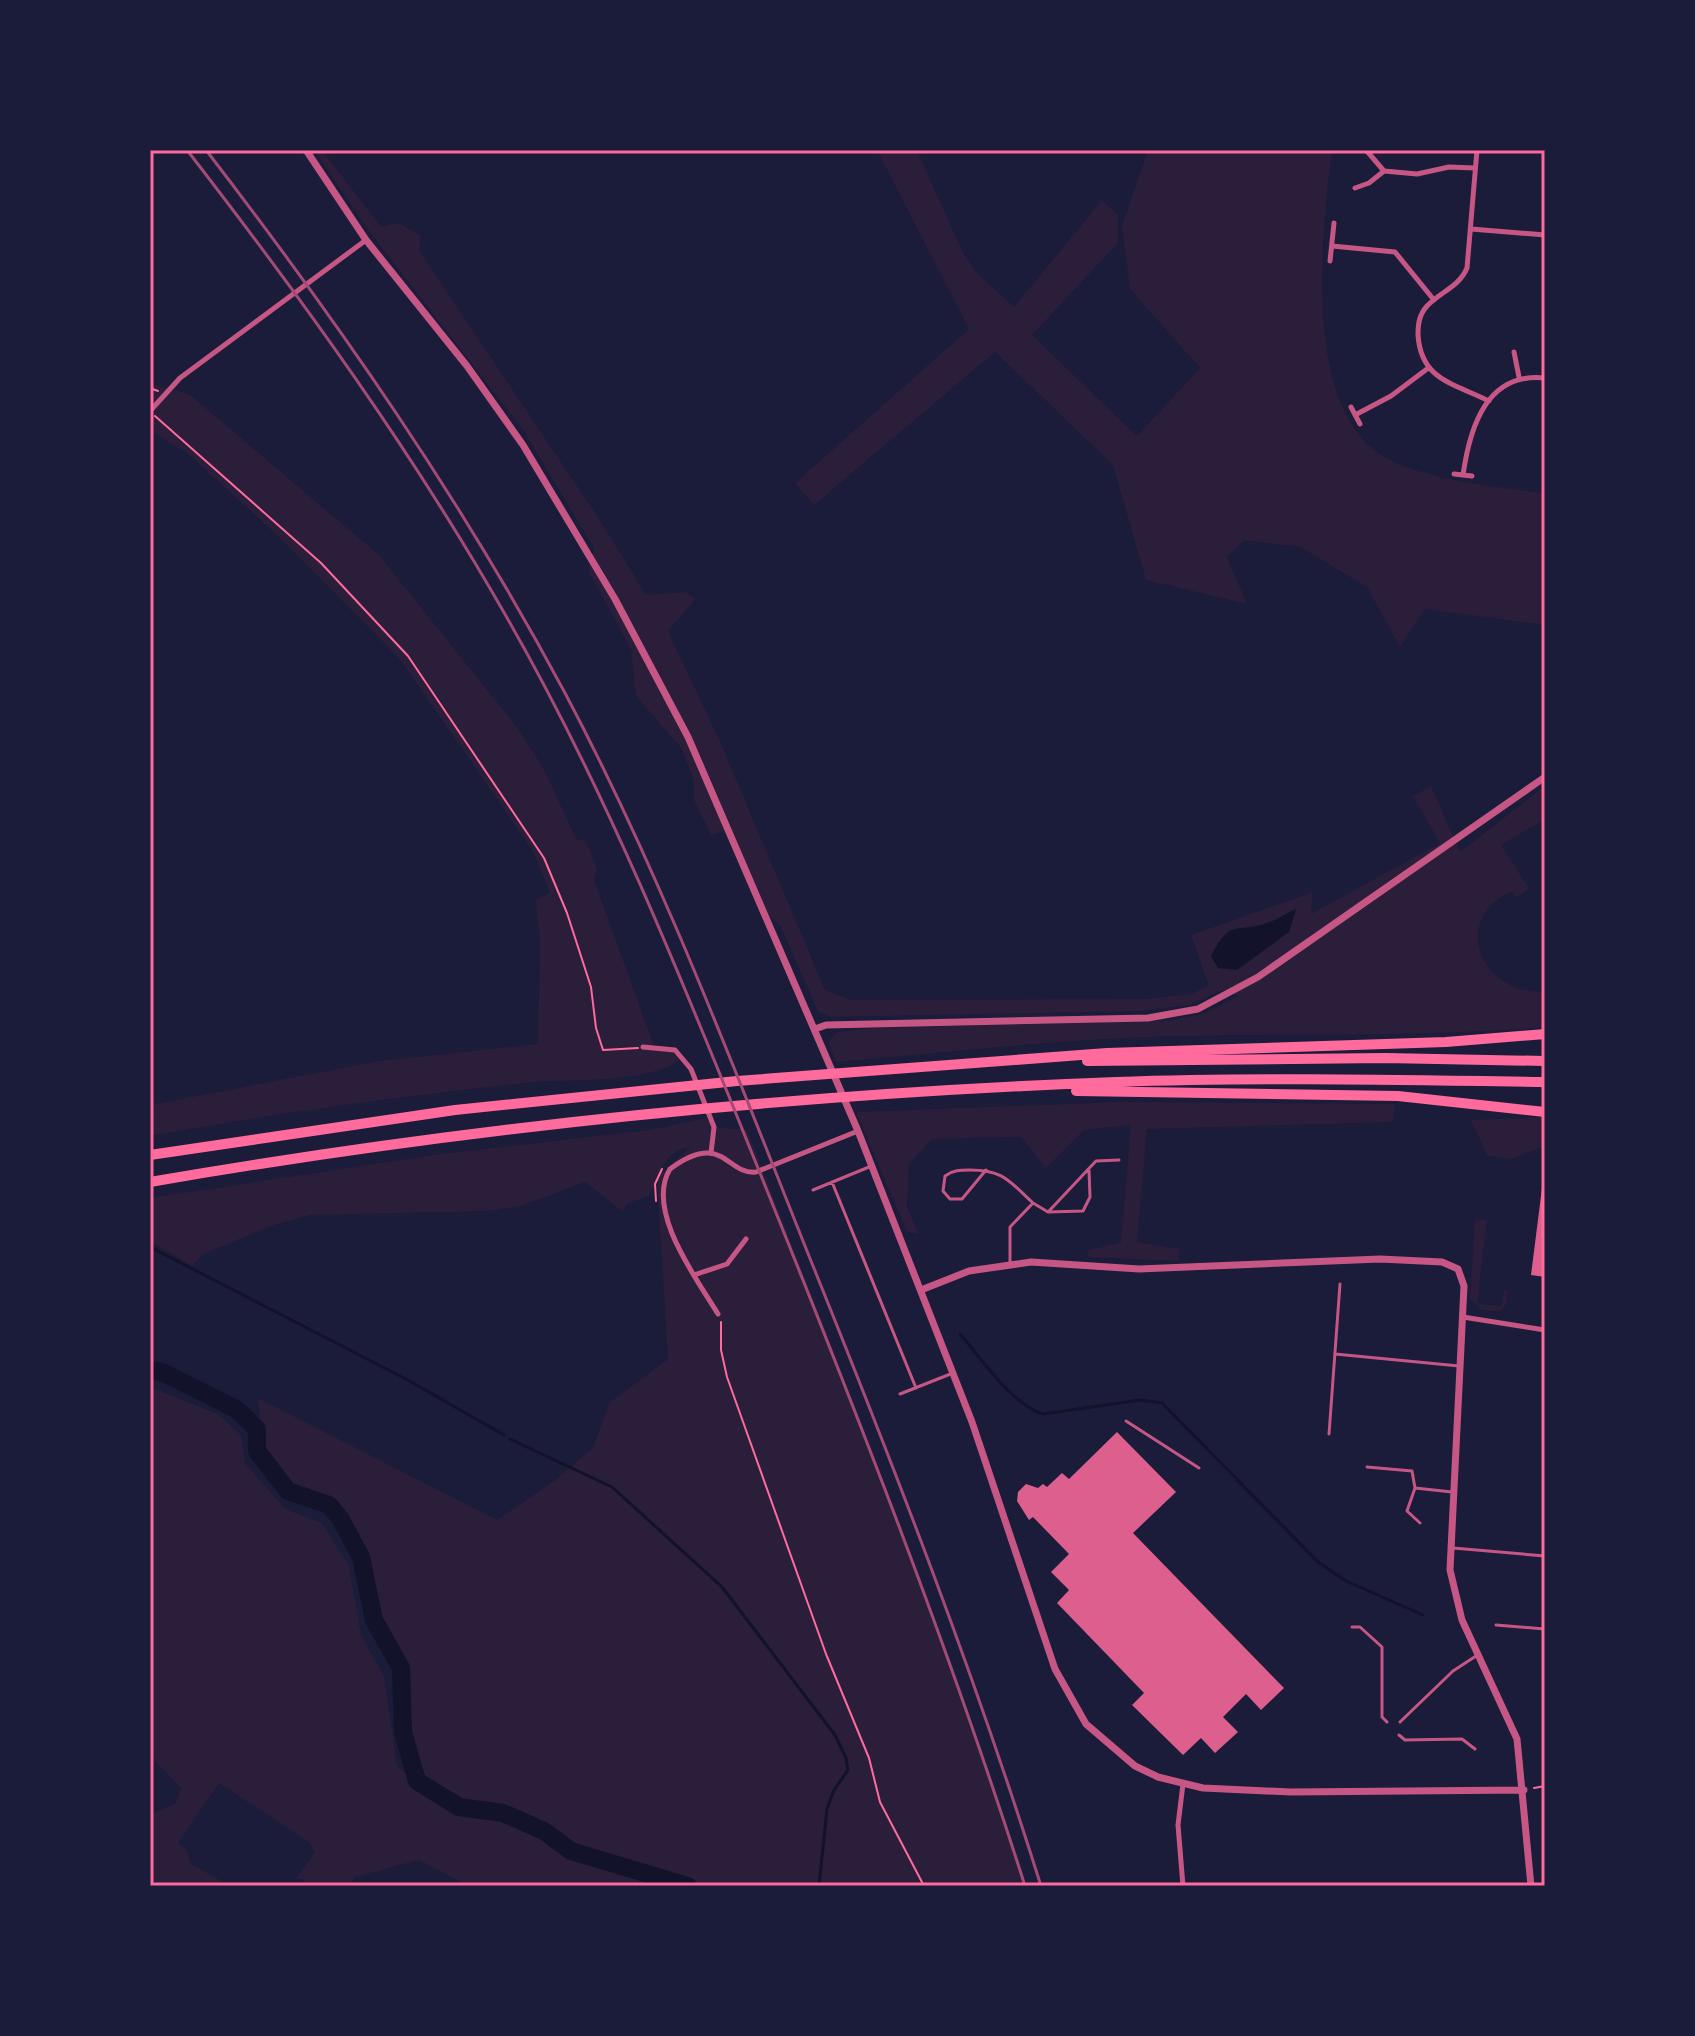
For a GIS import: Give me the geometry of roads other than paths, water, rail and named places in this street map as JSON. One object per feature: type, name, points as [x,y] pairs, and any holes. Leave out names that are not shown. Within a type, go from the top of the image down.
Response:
[{"type":"highway","points":[[150,1155],[455,1110],[676,1086],[1107,1053],[1430,1043],[1545,1034]]},
{"type":"highway","points":[[973,1064],[1194,1059],[1545,1061]]},
{"type":"highway","points":[[150,1182],[414,1142],[686,1111],[871,1096],[1186,1080],[1545,1082]]},
{"type":"highway","points":[[979,1090],[1398,1096],[1545,1112]]},
{"type":"street","points":[[306,150],[366,240],[501,411],[615,599],[693,749],[872,1166],[953,1373],[1055,1669],[1074,1708],[1098,1737],[1135,1766],[1183,1784],[1232,1791],[1524,1790]]},
{"type":"street","points":[[1366,150],[1384,171]]},
{"type":"street","points":[[1477,150],[1464,274],[1434,300],[1419,323],[1420,354],[1427,369],[1489,401]]},
{"type":"street","points":[[1355,188],[1369,183],[1384,171],[1417,174],[1449,167],[1475,168]]},
{"type":"street","points":[[1330,261],[1334,223]]},
{"type":"street","points":[[1471,229],[1545,235]]},
{"type":"street","points":[[150,411],[180,378],[366,240]]},
{"type":"street","points":[[1332,246],[1395,252],[1434,300]]},
{"type":"street","points":[[1514,351],[1519,377]]},
{"type":"street","points":[[1355,415],[1391,396],[1427,369]]},
{"type":"street","points":[[1463,475],[1468,442],[1489,401],[1500,387],[1519,377],[1545,378]]},
{"type":"street","points":[[1351,407],[1360,424]]},
{"type":"street","points":[[1454,474],[1472,476]]},
{"type":"street","points":[[815,1029],[826,1025],[953,1020],[1148,1018],[1198,1009],[1258,977],[1545,777]]},
{"type":"street","points":[[643,1047],[675,1050],[691,1069],[714,1127],[711,1153]]},
{"type":"street","points":[[718,1314],[694,1275],[668,1220],[662,1188],[670,1169],[711,1153],[721,1154],[749,1173],[756,1172],[858,1131]]},
{"type":"street","points":[[694,1275],[727,1264],[746,1239]]},
{"type":"street","points":[[921,1290],[969,1271],[1010,1263],[1139,1269],[1380,1259],[1442,1262],[1461,1273],[1462,1317],[1450,1547],[1454,1595],[1476,1656],[1517,1739],[1531,1886]]},
{"type":"street","points":[[1462,1317],[1499,1320],[1545,1330]]},
{"type":"street","points":[[1183,1784],[1178,1825],[1183,1886]]},
{"type":"lane","points":[[1048,1212],[1100,1160],[1119,1160]]},
{"type":"lane","points":[[813,1190],[872,1166]]},
{"type":"lane","points":[[986,1170],[962,1199],[950,1199],[943,1191],[943,1180],[948,1173],[986,1170],[1004,1175],[1033,1203],[1048,1212],[1083,1211],[1088,1206],[1089,1170]]},
{"type":"lane","points":[[832,1182],[916,1388]]},
{"type":"lane","points":[[1010,1263],[1010,1227],[1033,1203]]},
{"type":"lane","points":[[1329,1434],[1340,1284]]},
{"type":"lane","points":[[1335,1354],[1459,1366]]},
{"type":"lane","points":[[900,1394],[953,1373]]},
{"type":"lane","points":[[1126,1421],[1199,1468]]},
{"type":"lane","points":[[1367,1467],[1412,1471],[1415,1488],[1407,1511],[1420,1523]]},
{"type":"lane","points":[[1415,1488],[1452,1492]]},
{"type":"lane","points":[[1450,1547],[1545,1556]]},
{"type":"lane","points":[[1496,1625],[1545,1629]]},
{"type":"lane","points":[[1352,1627],[1360,1627],[1382,1647],[1382,1717],[1387,1722]]},
{"type":"lane","points":[[1400,1722],[1453,1671],[1476,1656]]},
{"type":"lane","points":[[1399,1735],[1405,1740],[1462,1739],[1475,1749]]},
{"type":"waterway","points":[[150,1247],[406,1379],[504,1435]]},
{"type":"waterway","points":[[960,1334],[1008,1391],[1043,1414],[1140,1400],[1162,1403],[1318,1562],[1346,1581],[1423,1615]]},
{"type":"waterway","points":[[150,1370],[162,1372],[236,1409],[257,1429],[257,1451],[288,1491],[329,1505],[340,1518],[361,1557],[374,1620],[401,1668],[403,1732],[417,1781],[459,1807],[503,1813],[544,1831],[571,1851],[688,1886]]},
{"type":"waterway","points":[[510,1439],[612,1487],[722,1587],[835,1735],[848,1770],[834,1790],[827,1809],[819,1886]]},
{"type":"railway","points":[[187,150],[355,377],[433,495],[544,684],[613,824],[676,967],[834,1358],[934,1620],[1025,1886]]},
{"type":"railway","points":[[206,150],[351,347],[441,482],[525,621],[600,761],[694,971],[871,1412],[960,1647],[1041,1886]]}]
